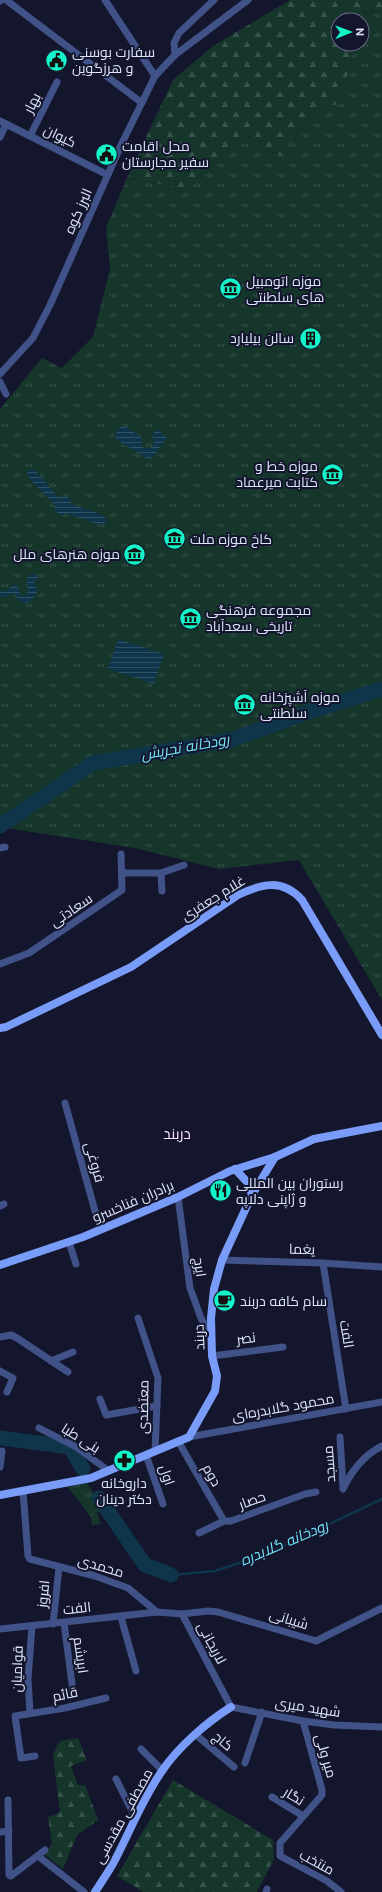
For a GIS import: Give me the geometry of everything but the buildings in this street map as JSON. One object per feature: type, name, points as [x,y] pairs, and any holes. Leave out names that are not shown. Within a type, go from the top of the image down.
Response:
[{"type":"main road","name":"غلام جعفری","points":[[0,1028],[6,1027],[131,967],[238,895],[256,886],[266,885],[282,887],[294,892],[302,900],[382,1035]]},
{"type":"main road","points":[[275,1158],[314,1139],[382,1126]]},
{"type":"main road","name":"برادران فناخسرو","points":[[0,1265],[69,1242],[178,1197],[235,1169],[275,1158]]},
{"type":"main road","name":"دربند","points":[[189,1437],[215,1391],[217,1376],[212,1356],[211,1318],[214,1289],[222,1260],[252,1195],[275,1158]]},
{"type":"main road","points":[[235,1169],[248,1183],[252,1195]]},
{"type":"main road","points":[[0,1495],[92,1478],[189,1437]]},
{"type":"main road","name":"مصطفی مقدسی","points":[[95,1892],[116,1859],[135,1817],[162,1770],[195,1734],[213,1718],[231,1707]]},
{"type":"street","points":[[6,0],[142,102]]},
{"type":"street","points":[[105,0],[155,76]]},
{"type":"street","points":[[175,56],[174,43],[179,33],[214,0]]},
{"type":"street","name":"البرز کوه","points":[[0,374],[33,338],[50,306],[108,175],[155,76],[175,56],[248,0]]},
{"type":"street","name":"بهار","points":[[30,136],[57,82]]},
{"type":"street","points":[[0,137],[3,123]]},
{"type":"street","name":"کیوان","points":[[3,123],[108,175]]},
{"type":"street","points":[[0,382],[6,394]]},
{"type":"street","name":"سعادتی","points":[[0,964],[29,953],[122,890],[120,854]]},
{"type":"street","points":[[122,873],[161,873],[184,865]]},
{"type":"street","points":[[161,873],[162,891]]},
{"type":"street","name":"فروغی","points":[[65,1103],[100,1229]]},
{"type":"street","name":"ایرج","points":[[178,1197],[190,1288],[200,1318],[211,1337]]},
{"type":"street","points":[[69,1242],[76,1264]]},
{"type":"street","name":"یغما","points":[[222,1260],[323,1262],[382,1267]]},
{"type":"street","name":"الفت","points":[[323,1262],[346,1409]]},
{"type":"street","name":"معتضدی","points":[[138,1318],[158,1378],[155,1451]]},
{"type":"street","points":[[1,1335],[17,1338],[68,1372]]},
{"type":"street","name":"نصر","points":[[212,1356],[283,1347]]},
{"type":"street","points":[[51,1361],[73,1352]]},
{"type":"street","points":[[0,1371],[13,1378],[6,1392]]},
{"type":"street","points":[[100,1399],[106,1415],[157,1406]]},
{"type":"street","name":"محمود گلابدره‌ای","points":[[189,1437],[382,1402]]},
{"type":"street","name":"بنی طبا","points":[[38,1428],[76,1447],[109,1471]]},
{"type":"street","name":"مسجد","points":[[340,1437],[343,1489],[351,1472],[382,1446]]},
{"type":"street","name":"دوم","points":[[178,1441],[224,1522]]},
{"type":"street","points":[[0,1467],[2,1450]]},
{"type":"street","name":"اول","points":[[146,1455],[163,1504]]},
{"type":"street","name":"محمدی","points":[[23,1491],[28,1556],[30,1559],[95,1576],[128,1588],[157,1612]]},
{"type":"street","name":"حصار","points":[[199,1533],[224,1522],[231,1521],[305,1494],[316,1492]]},
{"type":"street","name":"افروز","points":[[53,1624],[59,1567]]},
{"type":"street","name":"شیبانی","points":[[182,1614],[208,1611],[218,1612],[316,1641],[382,1608]]},
{"type":"street","name":"الفت","points":[[0,1629],[122,1617],[157,1612]]},
{"type":"street","name":"لاریجانی","points":[[157,1612],[182,1614],[231,1707]]},
{"type":"street","points":[[122,1617],[136,1671]]},
{"type":"street","name":"ابریشم","points":[[64,1623],[73,1691]]},
{"type":"street","name":"قوامیان","points":[[30,1713],[28,1679],[32,1626]]},
{"type":"street","name":"قائم","points":[[35,1756],[21,1758],[15,1716],[65,1708],[106,1698]]},
{"type":"street","name":"شهید میری","points":[[231,1707],[303,1721],[334,1725],[382,1727]]},
{"type":"street","points":[[245,1763],[262,1712]]},
{"type":"street","name":"میر ولی","points":[[280,1856],[280,1843],[322,1795],[322,1790],[303,1721]]},
{"type":"street","name":"کاج","points":[[195,1734],[234,1767]]},
{"type":"street","points":[[141,1749],[162,1770]]},
{"type":"street","points":[[116,1779],[135,1817]]},
{"type":"street","name":"نگار","points":[[272,1797],[303,1816]]},
{"type":"street","points":[[8,1800],[10,1876],[46,1850]]},
{"type":"street","points":[[0,1832],[9,1831]]},
{"type":"street","points":[[38,1856],[84,1892]]},
{"type":"street","name":"منتخب","points":[[280,1856],[327,1881],[341,1892]]},
{"type":"green space","points":[[290,0],[382,0],[382,14],[363,11],[330,12],[330,52],[353,52],[341,104],[312,110],[282,157],[243,133],[188,189],[127,178],[173,80],[213,46]]},
{"type":"green space","name":"مجموعه فرهنگی تاریخی سعدآباد","points":[[370,12],[382,14],[382,1000],[299,860],[219,869],[135,848],[0,827],[0,409],[42,358],[62,368],[93,337],[110,269],[106,228],[127,178],[188,189],[243,133],[282,157],[312,110],[341,104],[353,52],[370,52]]},
{"type":"green space","points":[[87,1483],[104,1510],[97,1513],[101,1524],[92,1525],[91,1517],[68,1487]]},
{"type":"green space","points":[[78,1738],[87,1760],[71,1766],[78,1785],[85,1785],[98,1820],[77,1835],[63,1869],[45,1855],[52,1844],[48,1817],[60,1813],[53,1754],[60,1741]]},
{"type":"green space","points":[[173,1780],[273,1840],[274,1859],[257,1892],[143,1892],[117,1876]]},
{"type":"water","points":[[123,426],[142,438],[142,446],[146,449],[153,445],[154,442],[151,436],[157,429],[167,438],[153,457],[148,459],[117,440],[115,435],[120,427]]},
{"type":"water","points":[[29,469],[36,471],[59,498],[63,495],[71,500],[71,504],[103,515],[107,521],[101,525],[64,513],[62,516],[54,510],[56,506],[28,477],[27,473]]},
{"type":"water","points":[[33,573],[38,576],[38,579],[34,580],[37,591],[35,597],[27,603],[18,600],[14,593],[7,597],[0,596],[0,590],[6,592],[13,584],[18,586],[21,596],[26,595],[28,589],[26,580]]},
{"type":"water","points":[[118,639],[164,654],[154,684],[108,669]]},
{"type":"waterway","name":"رودخانه تجریش","points":[[0,826],[93,763],[231,740],[311,711],[382,689]]},
{"type":"waterway","name":"رودخانه گلابدره","points":[[0,1438],[70,1447],[83,1469]]},
{"type":"waterway","name":"رودخانه گلابدره","points":[[99,1498],[145,1565],[171,1575]]},
{"type":"waterway","name":"رودخانه گلابدره","points":[[171,1575],[215,1571],[266,1554],[382,1499]]},
{"type":"place","name":"سفارت بوسنی و هرزگوین","points":[[56,60]]},
{"type":"place","name":"محل اقامت سفیر مجارستان","points":[[107,154]]},
{"type":"place","name":"موزه اتومبیل های سلطنتی","points":[[230,289]]},
{"type":"place","name":"سالن بیلیارد","points":[[310,338]]},
{"type":"place","name":"موزه خط و کتابت میرعماد","points":[[333,474]]},
{"type":"place","name":"کاخ موزه ملت","points":[[175,539]]},
{"type":"place","name":"موزه هنرهای ملل","points":[[135,554]]},
{"type":"place","name":"مجموعه فرهنگی تاریخی سعدآباد","points":[[191,618]]},
{"type":"place","name":"موزه آشپزخانه سلطنتی","points":[[245,705]]},
{"type":"place","name":"رستوران بین المللی و ژاپنی دلاپه","points":[[221,1191]]},
{"type":"place","name":"سام کافه دربند","points":[[225,1301]]},
{"type":"place","name":"داروخانه دکتر دینان","points":[[124,1461]]},
{"type":"district","name":"دربند","points":[[177,1134]]}]
